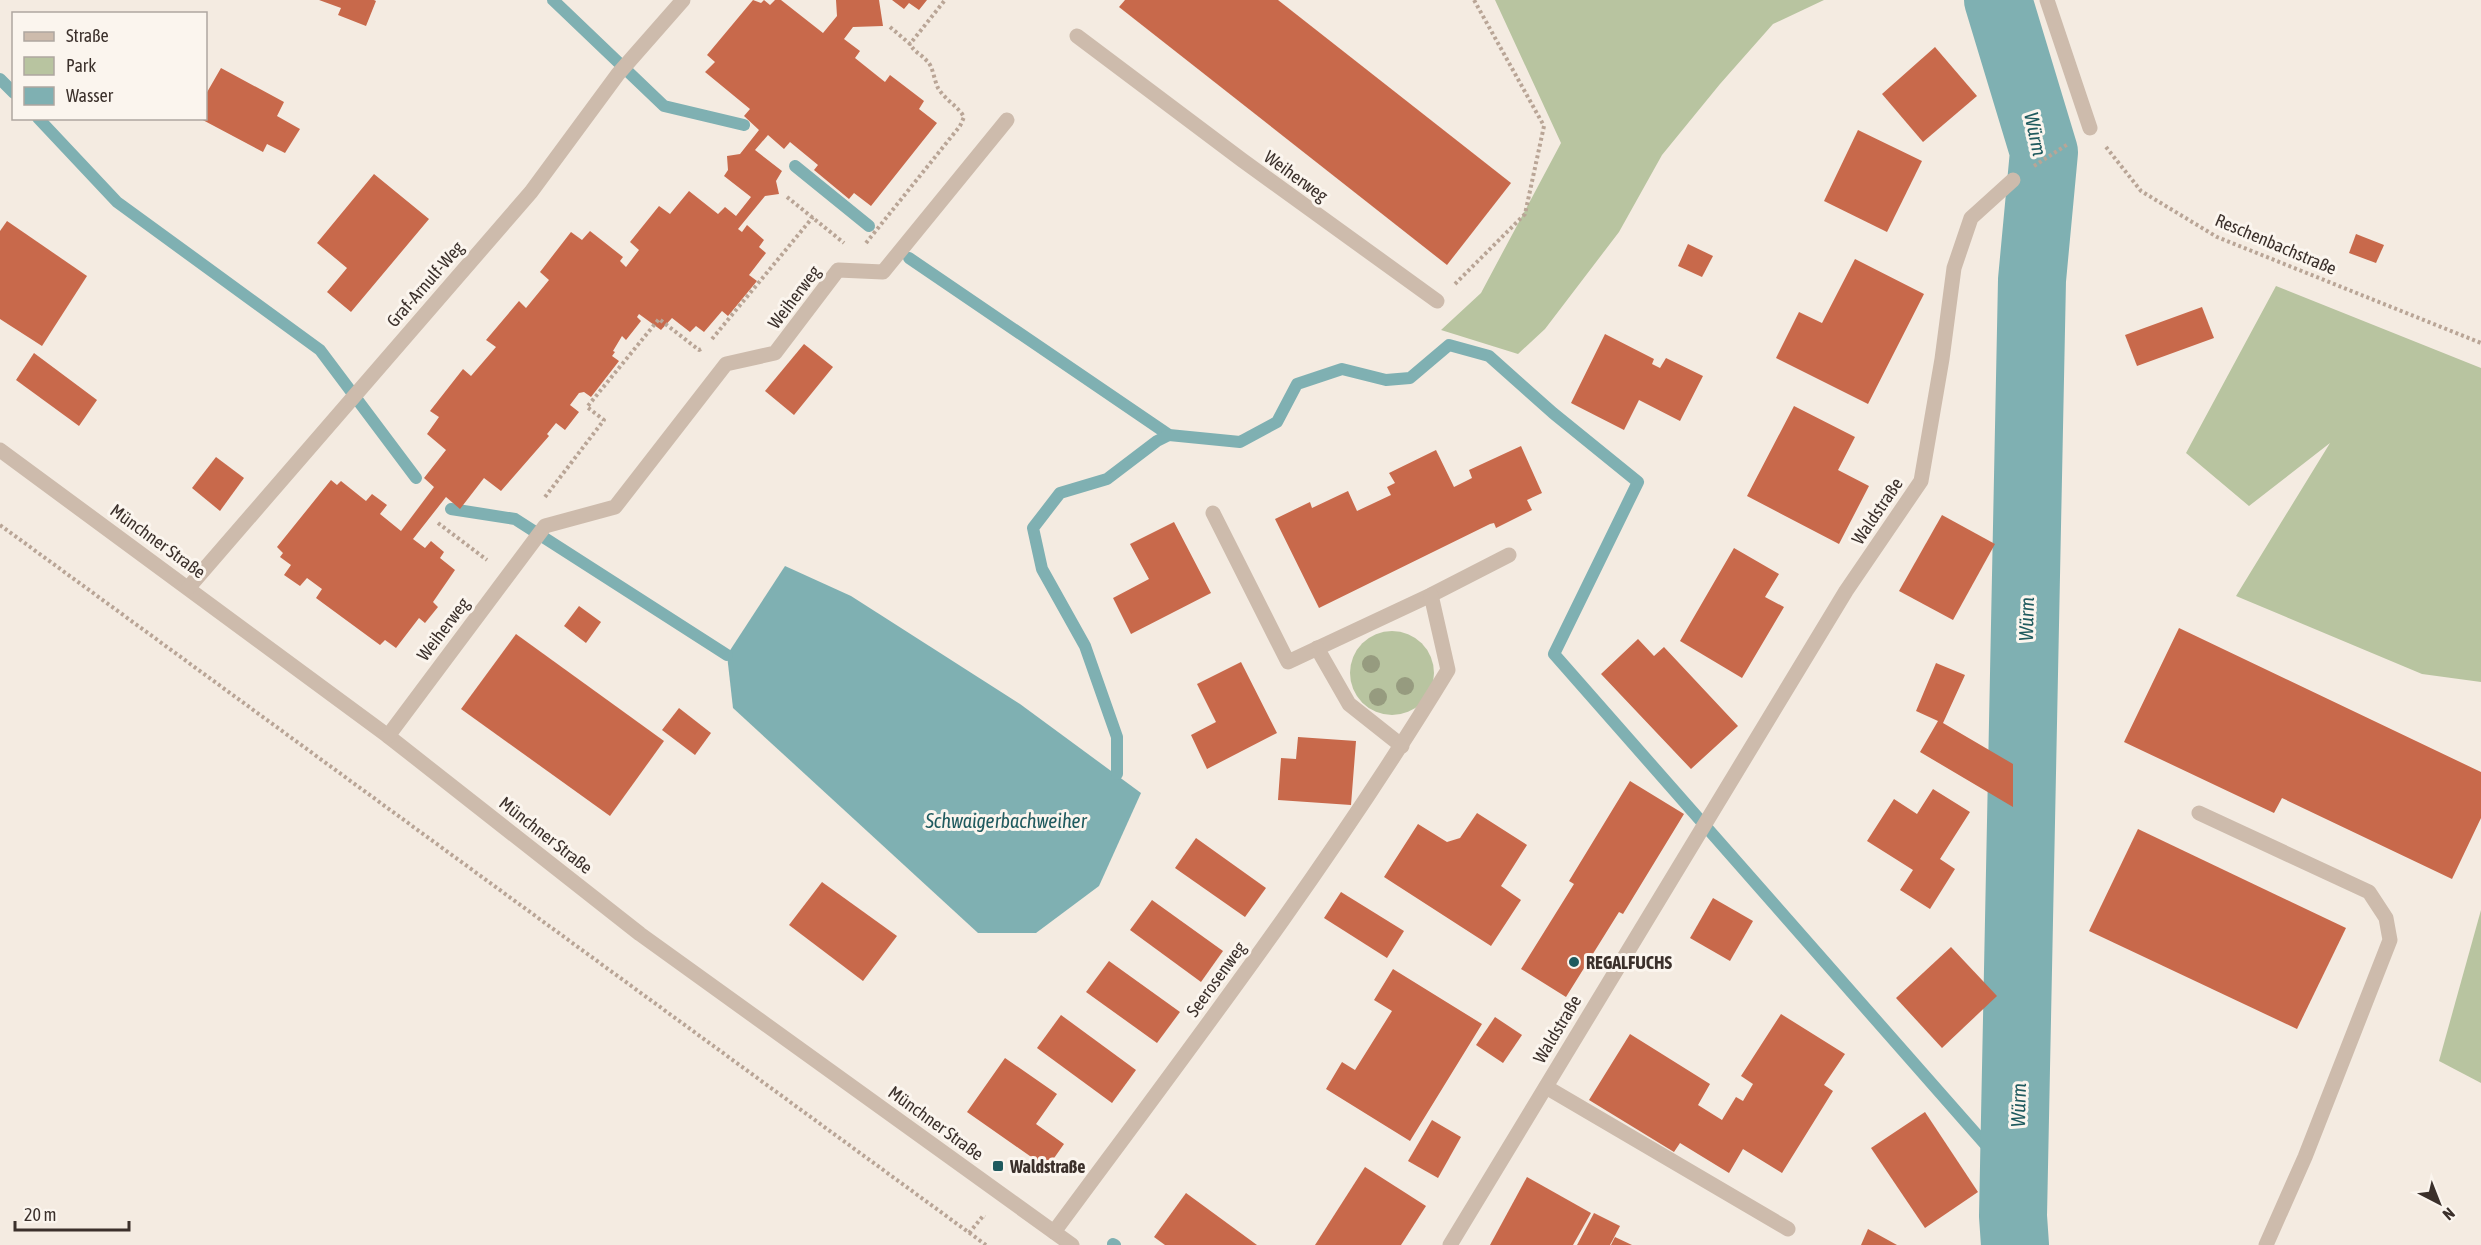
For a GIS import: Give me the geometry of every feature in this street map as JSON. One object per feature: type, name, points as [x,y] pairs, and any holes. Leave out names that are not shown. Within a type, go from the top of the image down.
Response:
[{"type":"street","name":"Graf-Arnulf-Weg","points":[[189,587],[531,192],[618,74],[683,0]]},
{"type":"street","points":[[2047,0],[2090,128]]},
{"type":"street","name":"Weiherweg","points":[[1077,36],[1242,160],[1437,301]]},
{"type":"street","name":"Weiherweg","points":[[388,736],[545,526],[615,507],[726,364],[775,353],[838,270],[883,272],[1007,120]]},
{"type":"street","name":"Waldstraße","points":[[1452,1244],[1846,591],[1921,481],[1942,359],[1954,268],[1971,218],[2013,180]]},
{"type":"street","name":"Münchner Straße","points":[[0,450],[189,587],[388,736],[640,934],[1072,1245]]},
{"type":"street","points":[[1213,513],[1288,662],[1431,595],[1509,555]]},
{"type":"street","name":"Seerosenweg","points":[[1054,1232],[1266,944],[1402,746],[1448,670],[1431,595]]},
{"type":"street","points":[[1317,648],[1350,704],[1402,746]]},
{"type":"street","points":[[2199,813],[2368,892],[2386,918],[2390,940],[2309,1147],[2266,1245]]},
{"type":"street","name":"Waldstraße","points":[[1546,1087],[1788,1229]]},
{"type":"path","points":[[910,44],[945,0]]},
{"type":"path","points":[[1437,301],[1525,214],[1544,126],[1474,0]]},
{"type":"path","points":[[860,251],[960,126],[964,117],[945,98],[937,86],[929,62],[915,52],[910,44],[890,27]]},
{"type":"path","name":"Reschenbachstraße","points":[[2090,128],[2141,191],[2217,237],[2481,343]]},
{"type":"path","points":[[2013,180],[2072,142]]},
{"type":"path","points":[[787,197],[846,244]]},
{"type":"path","points":[[544,499],[604,420],[587,407],[659,319],[692,346],[699,350],[706,346],[813,218]]},
{"type":"path","points":[[438,523],[495,566]]},
{"type":"path","points":[[0,525],[986,1245]]},
{"type":"path","points":[[969,1233],[983,1216],[992,1223]]},
{"type":"green space","points":[[1495,0],[1824,0],[1773,24],[1720,84],[1662,155],[1619,232],[1545,329],[1518,354],[1441,330],[1481,293],[1561,143]]},
{"type":"green space","points":[[2276,286],[2481,368],[2481,682],[2422,674],[2236,596],[2330,443],[2249,506],[2186,453]]},
{"type":"green space","points":[[1392,631],[1408,634],[1422,643],[1431,657],[1434,673],[1431,689],[1422,703],[1408,712],[1392,715],[1376,712],[1362,703],[1353,689],[1350,673],[1353,657],[1362,643],[1376,634]]},
{"type":"green space","points":[[2481,910],[2481,1083],[2439,1061]]},
{"type":"water","name":"Schwaigerbachweiher","points":[[785,566],[851,596],[1020,704],[1141,793],[1099,886],[1036,933],[978,933],[733,708],[727,655]]},
{"type":"building","points":[[319,0],[376,1],[366,26],[338,15],[341,8]]},
{"type":"building","points":[[753,0],[761,3],[764,0],[770,5],[775,0],[781,0],[823,33],[837,16],[836,0],[879,0],[883,26],[853,27],[844,39],[860,51],[855,58],[885,82],[890,75],[924,101],[919,109],[937,123],[871,206],[854,193],[849,199],[814,170],[818,165],[790,142],[784,149],[768,135],[755,150],[782,171],[776,181],[779,194],[765,196],[738,229],[742,232],[747,225],[764,240],[759,247],[766,253],[749,275],[757,281],[728,316],[722,311],[704,332],[696,326],[690,332],[672,318],[661,330],[639,314],[637,317],[641,321],[626,340],[622,336],[613,351],[615,352],[612,356],[619,361],[591,397],[584,392],[579,393],[570,405],[579,412],[565,430],[556,423],[547,434],[549,436],[501,491],[484,478],[460,509],[446,497],[413,539],[425,548],[431,541],[444,552],[440,558],[455,570],[433,602],[438,607],[425,623],[419,618],[396,648],[385,640],[380,645],[316,598],[322,589],[307,578],[300,586],[284,575],[291,565],[280,557],[283,553],[277,547],[331,480],[337,485],[341,481],[366,501],[372,494],[387,505],[380,514],[401,531],[434,487],[424,478],[446,450],[427,434],[439,417],[430,411],[463,369],[471,376],[496,347],[486,340],[519,301],[526,308],[549,280],[540,272],[571,232],[582,240],[590,231],[623,257],[620,261],[626,267],[639,250],[630,242],[659,206],[670,214],[689,191],[718,214],[725,207],[736,216],[751,197],[724,176],[728,170],[727,156],[740,154],[759,130],[744,116],[750,109],[705,72],[715,62],[707,55]]},
{"type":"building","points":[[892,0],[927,0],[919,10],[909,3],[904,9]]},
{"type":"building","points":[[1125,0],[1278,0],[1511,183],[1447,265],[1119,7]]},
{"type":"building","points":[[1935,47],[1977,96],[1923,142],[1882,94]]},
{"type":"building","points":[[221,68],[284,102],[277,116],[300,129],[285,153],[267,144],[263,152],[203,120],[207,120],[207,92]]},
{"type":"building","points":[[1858,130],[1922,161],[1887,232],[1824,201]]},
{"type":"building","points":[[374,174],[429,219],[351,312],[327,292],[347,268],[317,243]]},
{"type":"building","points":[[7,221],[87,276],[42,346],[0,319],[0,231]]},
{"type":"building","points":[[2356,234],[2384,245],[2376,263],[2349,253]]},
{"type":"building","points":[[1688,244],[1713,256],[1702,277],[1678,266]]},
{"type":"building","points":[[1855,259],[1924,294],[1868,404],[1776,358],[1799,312],[1822,323]]},
{"type":"building","points":[[2202,307],[2214,338],[2137,366],[2125,335]]},
{"type":"building","points":[[1605,334],[1654,359],[1652,364],[1660,368],[1666,358],[1703,376],[1680,421],[1639,400],[1624,430],[1571,403]]},
{"type":"building","points":[[804,344],[833,367],[794,415],[765,391]]},
{"type":"building","points":[[34,353],[97,400],[79,426],[16,380]]},
{"type":"building","points":[[1794,406],[1855,437],[1838,470],[1869,486],[1839,544],[1747,496]]},
{"type":"building","points":[[1521,446],[1542,493],[1527,500],[1532,510],[1496,528],[1494,523],[1490,524],[1319,608],[1275,519],[1310,502],[1312,508],[1348,491],[1357,511],[1391,495],[1387,487],[1395,483],[1389,473],[1436,450],[1454,487],[1472,478],[1469,470]]},
{"type":"building","points":[[216,457],[244,478],[220,511],[192,488]]},
{"type":"building","points":[[1942,515],[1995,544],[1953,620],[1899,591]]},
{"type":"building","points":[[1174,522],[1211,593],[1131,634],[1113,598],[1149,579],[1130,544]]},
{"type":"building","points":[[1734,548],[1779,574],[1765,597],[1784,607],[1742,678],[1680,641]]},
{"type":"building","points":[[579,606],[601,622],[586,643],[564,626]]},
{"type":"building","points":[[2179,628],[2481,772],[2481,818],[2452,879],[2282,798],[2274,813],[2124,742]]},
{"type":"building","points":[[516,634],[664,741],[610,816],[461,709]]},
{"type":"building","points":[[1638,639],[1654,656],[1664,647],[1738,726],[1691,769],[1601,674]]},
{"type":"building","points":[[1241,662],[1277,733],[1207,769],[1191,735],[1216,722],[1197,684]]},
{"type":"building","points":[[1936,663],[1965,675],[1943,723],[2013,764],[2013,807],[1920,752],[1938,721],[1916,711]]},
{"type":"building","points":[[679,708],[711,733],[695,755],[662,730]]},
{"type":"building","points":[[1298,737],[1356,741],[1351,805],[1278,800],[1281,758],[1296,759]]},
{"type":"building","points":[[1630,781],[1684,814],[1623,914],[1619,912],[1566,997],[1521,969],[1574,884],[1569,881]]},
{"type":"building","points":[[1933,789],[1970,812],[1940,859],[1955,869],[1930,909],[1900,890],[1913,870],[1867,841],[1894,799],[1917,814]]},
{"type":"building","points":[[1477,813],[1527,845],[1501,886],[1521,900],[1491,946],[1384,877],[1418,824],[1447,842],[1460,838]]},
{"type":"building","points":[[2138,829],[2346,928],[2297,1029],[2089,931]]},
{"type":"building","points":[[1196,838],[1266,888],[1245,917],[1175,868]]},
{"type":"building","points":[[822,882],[897,936],[863,981],[789,925]]},
{"type":"building","points":[[1341,892],[1404,931],[1387,958],[1324,918]]},
{"type":"building","points":[[1713,898],[1753,921],[1730,961],[1690,938]]},
{"type":"building","points":[[1152,900],[1223,951],[1201,982],[1130,930]]},
{"type":"building","points":[[1951,947],[1997,996],[1942,1048],[1896,998]]},
{"type":"building","points":[[1109,961],[1180,1012],[1157,1043],[1086,992]]},
{"type":"building","points":[[1393,969],[1482,1024],[1410,1141],[1326,1089],[1342,1062],[1355,1070],[1392,1011],[1374,1000]]},
{"type":"building","points":[[1781,1014],[1845,1054],[1824,1085],[1833,1091],[1782,1173],[1743,1149],[1729,1173],[1680,1143],[1674,1152],[1589,1100],[1630,1034],[1710,1084],[1698,1105],[1722,1120],[1736,1097],[1743,1101],[1753,1084],[1741,1076]]},
{"type":"building","points":[[1061,1015],[1136,1070],[1112,1103],[1037,1048]]},
{"type":"building","points":[[1495,1017],[1522,1035],[1503,1063],[1476,1045]]},
{"type":"building","points":[[1005,1058],[1057,1094],[1036,1124],[1064,1144],[1047,1168],[967,1112]]},
{"type":"building","points":[[1925,1112],[1978,1192],[1925,1228],[1871,1148]]},
{"type":"building","points":[[1432,1120],[1461,1137],[1438,1178],[1408,1161]]},
{"type":"building","points":[[1365,1167],[1426,1206],[1401,1245],[1315,1245]]},
{"type":"building","points":[[1527,1177],[1591,1213],[1573,1245],[1490,1245]]},
{"type":"building","points":[[1186,1193],[1257,1245],[1165,1245],[1154,1237]]},
{"type":"building","points":[[1594,1213],[1620,1226],[1610,1245],[1577,1245]]},
{"type":"building","points":[[1868,1229],[1897,1245],[1861,1245]]},
{"type":"building","points":[[1615,1237],[1632,1245],[1611,1245]]},
{"type":"waterway","points":[[553,0],[664,106],[744,125]]},
{"type":"waterway","name":"Würm","points":[[1998,0],[2044,152],[2032,280],[2013,1216],[2015,1245]]},
{"type":"waterway","points":[[0,79],[12,91]]},
{"type":"waterway","points":[[40,120],[117,202],[320,350],[416,478]]},
{"type":"waterway","points":[[795,166],[869,226]]},
{"type":"waterway","points":[[909,258],[1169,435],[1240,442],[1277,422],[1297,384],[1342,369],[1386,380],[1410,378],[1449,345],[1489,356],[1553,413],[1638,482],[1554,654],[2014,1177]]},
{"type":"waterway","points":[[1117,774],[1117,737],[1085,646],[1042,569],[1033,528],[1060,493],[1107,479],[1157,441],[1169,435]]},
{"type":"waterway","points":[[451,509],[515,519],[727,655]]},
{"type":"place","name":"REGALFUCHS","points":[[1574,962]]},
{"type":"place","name":"Waldstraße","points":[[998,1166]]}]
